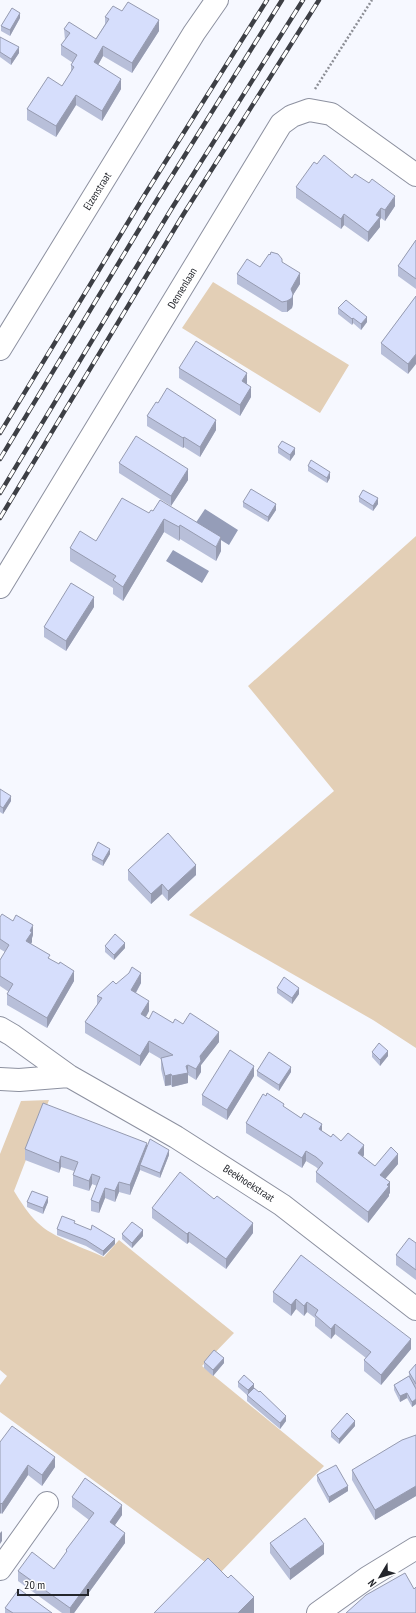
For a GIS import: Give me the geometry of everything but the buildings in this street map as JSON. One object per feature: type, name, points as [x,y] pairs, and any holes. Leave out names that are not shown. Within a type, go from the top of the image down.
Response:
[{"type":"street","name":"Elzenstraat","points":[[0,349],[194,34],[217,0]]},
{"type":"street","points":[[309,110],[331,114],[416,176]]},
{"type":"street","name":"Dennenlaan","points":[[0,587],[281,124],[292,116],[309,110]]},
{"type":"street","name":"Beekhoekstraat","points":[[0,1028],[69,1076],[176,1137],[282,1205],[416,1309]]},
{"type":"street","points":[[0,1079],[19,1080],[69,1076]]},
{"type":"street","points":[[0,1569],[47,1503]]},
{"type":"street","points":[[318,1613],[367,1578],[416,1548]]},
{"type":"path","points":[[309,110],[310,96],[372,0]]},
{"type":"shaded area","points":[[213,282],[349,365],[320,413],[182,328]]},
{"type":"shaded area","points":[[416,536],[416,1048],[373,1020],[189,915],[334,791],[248,686]]},
{"type":"shaded area","points":[[49,1100],[14,1191],[28,1212],[38,1223],[52,1233],[104,1257],[119,1240],[234,1333],[202,1366],[324,1466],[220,1573],[0,1412],[0,1385],[7,1376],[0,1370],[0,1154],[21,1101]]},
{"type":"water","points":[[205,509],[238,530],[229,545],[195,524]]},
{"type":"water","points":[[173,550],[209,571],[202,583],[166,561]]},
{"type":"railway","points":[[0,433],[144,196],[267,0]]},
{"type":"railway","points":[[0,459],[155,203],[282,0]]},
{"type":"railway","points":[[0,493],[172,208],[303,0]]},
{"type":"railway","points":[[0,518],[183,215],[319,0]]}]
